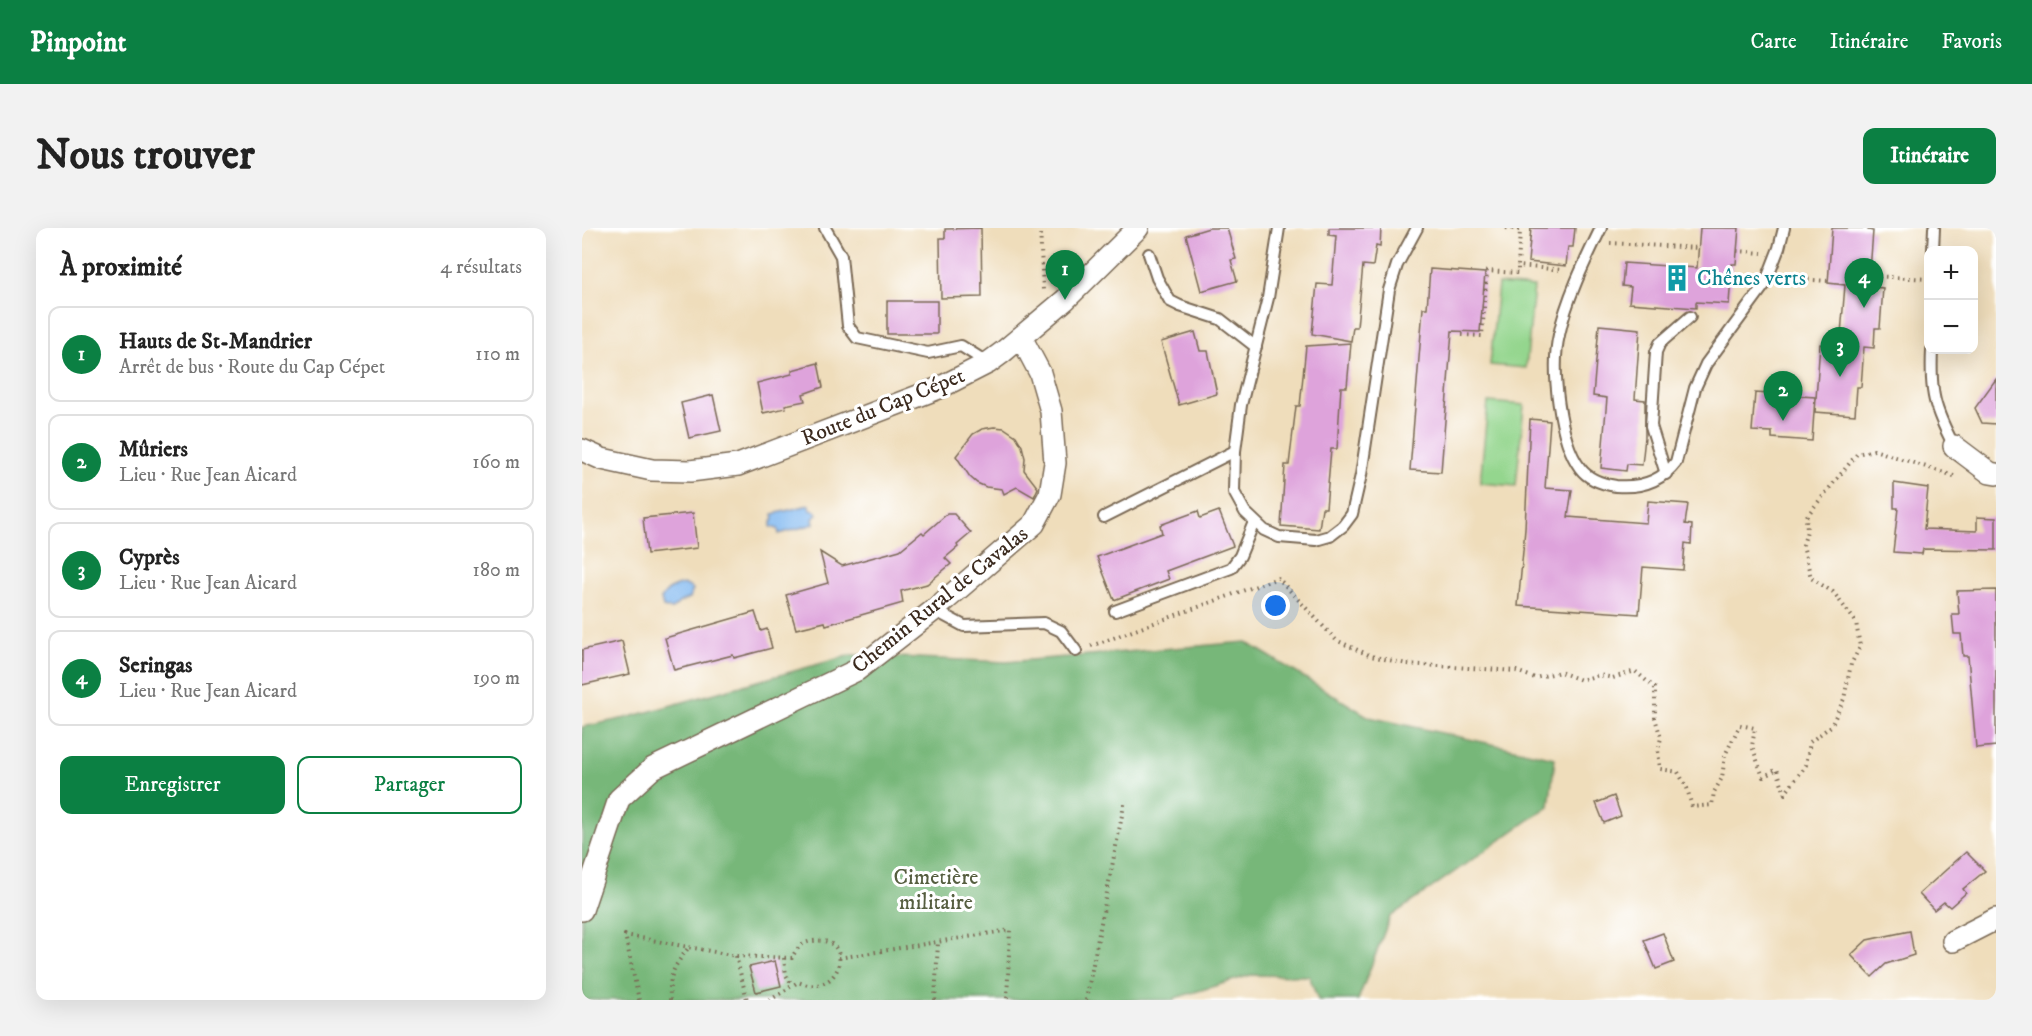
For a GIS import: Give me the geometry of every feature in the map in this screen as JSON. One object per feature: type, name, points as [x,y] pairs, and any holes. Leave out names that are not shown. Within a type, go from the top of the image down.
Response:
[{"type":"street","name":"Route du Cap Cépet","points":[[582,450],[602,459],[652,470],[690,471],[738,465],[939,388],[988,363],[1021,337],[1065,300],[1138,228]]},
{"type":"street","name":"Chemin Rural de Cavalas","points":[[582,910],[619,799],[653,768],[856,670],[934,610],[1034,524],[1050,494],[1055,463],[1051,411],[1040,373],[1021,337]]},
{"type":"street","points":[[1954,446],[1993,474]]},
{"type":"street","points":[[1953,940],[1996,919]]},
{"type":"lane","points":[[825,228],[841,256],[848,326],[857,338],[928,353],[961,346],[988,363]]},
{"type":"lane","points":[[1279,228],[1268,298],[1241,405],[1235,451],[1234,492],[1245,512],[1264,530],[1279,537],[1316,540],[1330,536],[1343,526],[1352,514],[1361,475],[1389,290],[1397,265],[1417,228]]},
{"type":"lane","points":[[1601,228],[1563,320],[1558,336],[1556,356],[1559,406],[1572,455],[1589,477],[1614,486],[1641,485],[1654,481],[1666,474],[1676,462],[1680,454],[1695,388],[1706,364],[1749,307],[1768,277],[1784,228]]},
{"type":"lane","points":[[1934,228],[1934,246]]},
{"type":"lane","points":[[1149,254],[1157,278],[1170,301],[1220,319],[1256,347]]},
{"type":"lane","points":[[1666,474],[1651,426],[1656,352],[1660,343],[1690,317]]},
{"type":"lane","points":[[1932,354],[1933,398],[1941,421],[1954,446]]},
{"type":"lane","points":[[1104,517],[1235,451]]},
{"type":"lane","points":[[1115,611],[1231,568],[1240,556],[1254,522]]},
{"type":"lane","points":[[934,610],[964,626],[1044,623],[1061,631],[1076,651]]},
{"type":"path","points":[[1040,228],[1043,318]]},
{"type":"path","points":[[1462,335],[1482,336],[1487,270],[1518,273],[1520,230],[1506,228]]},
{"type":"path","points":[[1594,242],[1698,248]]},
{"type":"path","points":[[1518,266],[1582,272]]},
{"type":"path","points":[[1874,276],[1924,279]]},
{"type":"path","points":[[1768,277],[1828,281]]},
{"type":"path","points":[[1076,651],[1278,578],[1335,640],[1371,656],[1407,664],[1516,671],[1534,678],[1560,672],[1581,680],[1599,675],[1613,678],[1635,671],[1654,688],[1655,718],[1661,738],[1658,750],[1660,770],[1678,772],[1688,788],[1692,807],[1712,805],[1714,792],[1722,778],[1725,755],[1740,725],[1755,728],[1752,746],[1763,777],[1777,769],[1785,794],[1806,765],[1810,742],[1831,726],[1844,699],[1851,664],[1860,647],[1856,622],[1833,592],[1812,578],[1803,545],[1807,531],[1806,517],[1857,454],[1874,450],[1967,480],[1993,474]]},
{"type":"path","points":[[1086,1000],[1125,800]]},
{"type":"path","points":[[839,958],[1010,930],[1007,1000]]},
{"type":"path","points":[[639,1000],[625,936],[736,956],[792,958],[802,944],[820,940],[836,950],[839,958],[839,974],[828,986],[812,989],[798,982],[770,1000]]},
{"type":"path","points":[[935,1000],[938,942]]},
{"type":"path","points":[[670,1000],[670,980],[677,963],[689,947]]},
{"type":"path","points":[[736,956],[747,1000]]},
{"type":"path","points":[[784,957],[786,975],[792,985]]},
{"type":"green space","points":[[1498,284],[1534,287],[1526,368],[1490,365]]},
{"type":"green space","points":[[1488,402],[1524,405],[1516,486],[1480,483]]},
{"type":"green space","name":"Cimetière militaire","points":[[1246,642],[1369,717],[1555,758],[1549,806],[1390,917],[1358,1000],[1318,1000],[1309,976],[1251,975],[1175,998],[1175,1000],[582,1000],[582,727],[626,718],[851,655],[1006,662]]},
{"type":"water","points":[[809,505],[810,510],[817,514],[813,519],[814,524],[779,534],[778,529],[771,527],[773,514]]},
{"type":"water","points":[[684,584],[693,589],[690,598],[680,602],[672,609],[663,607],[661,599],[666,593]]},
{"type":"building","points":[[981,228],[982,297],[941,298],[940,238],[945,238],[945,229]]},
{"type":"building","points":[[1209,228],[1227,228],[1236,259],[1231,260],[1237,281],[1201,291],[1186,235]]},
{"type":"building","points":[[1329,228],[1381,228],[1380,247],[1376,246],[1373,266],[1363,265],[1357,327],[1353,327],[1351,341],[1312,334],[1317,284],[1332,285],[1336,236],[1329,235]]},
{"type":"building","points":[[1531,228],[1575,228],[1573,247],[1568,247],[1566,266],[1528,262]]},
{"type":"building","name":"Chênes verts","points":[[1700,228],[1739,228],[1736,264],[1732,264],[1729,304],[1696,302],[1696,308],[1629,303],[1631,287],[1622,286],[1624,263],[1697,268]]},
{"type":"building","points":[[1832,228],[1868,228],[1873,231],[1870,271],[1874,271],[1873,287],[1883,288],[1880,328],[1875,328],[1874,348],[1864,347],[1861,387],[1857,387],[1855,415],[1815,412],[1820,344],[1840,346],[1845,285],[1828,283]]},
{"type":"building","points":[[1430,269],[1485,273],[1480,332],[1452,331],[1441,472],[1410,470],[1423,308],[1427,308]]},
{"type":"building","points":[[887,301],[937,301],[937,334],[887,334]]},
{"type":"building","points":[[1599,325],[1640,329],[1635,399],[1645,400],[1645,437],[1642,465],[1627,464],[1626,471],[1601,468],[1607,398],[1593,396]]},
{"type":"building","points":[[1195,332],[1200,351],[1208,351],[1217,394],[1179,405],[1161,342]]},
{"type":"building","points":[[1351,343],[1347,387],[1341,387],[1337,449],[1331,449],[1326,508],[1322,508],[1319,529],[1281,526],[1285,465],[1289,465],[1296,406],[1300,406],[1306,346]]},
{"type":"building","points":[[818,363],[823,387],[803,394],[805,401],[763,413],[757,383],[792,374],[792,370]]},
{"type":"building","points":[[1996,379],[1996,424],[1982,423],[1975,408]]},
{"type":"building","points":[[1755,393],[1815,397],[1812,441],[1772,438],[1772,432],[1752,431]]},
{"type":"building","points":[[713,395],[721,431],[689,438],[681,403]]},
{"type":"building","points":[[1530,419],[1550,421],[1545,488],[1572,490],[1568,517],[1646,523],[1648,501],[1688,504],[1685,524],[1692,525],[1691,544],[1685,543],[1683,570],[1643,567],[1639,614],[1518,606],[1525,529]]},
{"type":"building","points":[[1004,428],[1016,436],[1022,446],[1025,458],[1024,470],[1038,488],[1034,497],[1017,487],[1004,494],[1002,489],[977,483],[970,477],[956,456],[973,434],[982,429]]},
{"type":"building","points":[[1894,483],[1928,488],[1924,529],[1977,531],[1977,517],[1996,518],[1996,550],[1923,549],[1922,554],[1893,552],[1898,508],[1894,508]]},
{"type":"building","points":[[1198,511],[1200,518],[1219,511],[1233,546],[1166,571],[1169,579],[1114,600],[1097,557],[1162,533],[1160,525]]},
{"type":"building","points":[[693,513],[697,548],[647,554],[643,518]]},
{"type":"building","points":[[947,514],[954,514],[971,533],[945,558],[951,564],[927,584],[901,591],[903,603],[826,625],[825,622],[796,629],[786,595],[828,583],[820,552],[842,566],[900,550],[922,532],[924,534]]},
{"type":"building","points":[[1996,590],[1996,746],[1976,748],[1968,656],[1963,656],[1961,634],[1954,634],[1952,614],[1959,614],[1957,591]]},
{"type":"building","points":[[755,612],[761,631],[767,629],[772,648],[674,670],[665,638]]},
{"type":"building","points":[[622,641],[630,674],[582,685],[582,650]]},
{"type":"building","points":[[1614,796],[1621,816],[1604,823],[1596,803]]},
{"type":"building","points":[[1966,852],[1985,871],[1963,889],[1966,893],[1950,907],[1944,902],[1934,910],[1919,894]]},
{"type":"building","points":[[1910,931],[1914,955],[1886,964],[1872,977],[1851,955],[1867,940]]},
{"type":"building","points":[[1663,933],[1674,962],[1656,969],[1644,940]]},
{"type":"building","points":[[775,961],[781,986],[756,992],[749,967]]},
{"type":"place","name":"Chênes verts","points":[[1677,278]]},
{"type":"place","name":"Hauts de St-Mandrier","points":[[1065,300]]},
{"type":"place","name":"Seringas","points":[[1864,308]]},
{"type":"place","name":"Cyprès","points":[[1840,377]]},
{"type":"place","name":"Mûriers","points":[[1783,421]]}]
